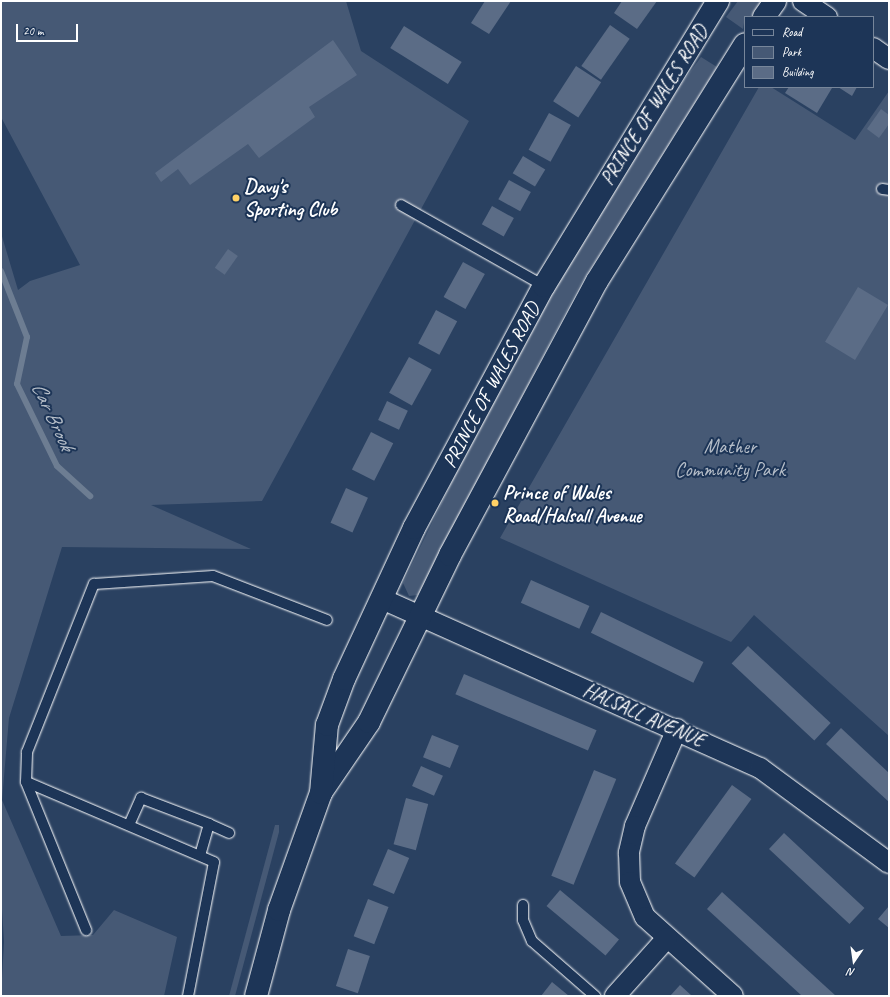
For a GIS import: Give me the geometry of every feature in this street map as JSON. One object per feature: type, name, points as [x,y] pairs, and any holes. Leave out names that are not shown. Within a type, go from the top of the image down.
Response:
[{"type":"highway","name":"PRINCE OF WALES ROAD","points":[[321,793],[327,725],[414,528],[544,286],[718,1]]},
{"type":"highway","points":[[765,16],[775,1]]},
{"type":"highway","name":"PRINCE OF WALES ROAD","points":[[256,996],[279,910],[321,793],[368,722],[419,616],[597,281],[744,46]]},
{"type":"street","points":[[803,1],[826,16]]},
{"type":"street","points":[[874,49],[889,59]]},
{"type":"street","name":"HALSALL AVENUE","points":[[382,599],[760,768],[889,863]]},
{"type":"street","points":[[677,730],[635,826],[629,860],[630,882],[637,906],[667,938],[733,996]]},
{"type":"street","points":[[615,996],[667,938]]},
{"type":"lane","points":[[401,205],[544,286]]},
{"type":"lane","points":[[86,930],[26,782],[27,752],[94,584],[213,576],[327,620]]},
{"type":"lane","points":[[26,782],[214,862],[188,996]]},
{"type":"lane","points":[[129,825],[141,798],[229,833]]},
{"type":"lane","points":[[200,855],[209,824]]},
{"type":"lane","points":[[523,905],[523,920],[532,941],[595,996]]},
{"type":"green space","name":"Davy's Sporting Club","points":[[1,1],[346,1],[361,51],[469,121],[262,501],[151,505],[251,549],[62,547],[9,718],[2,800],[61,936],[93,935],[114,910],[177,937],[164,996],[1,996],[4,942],[1,893],[1,233],[18,290],[30,281],[80,265],[1,117]]},
{"type":"green space","points":[[738,1],[763,1],[752,16],[744,16],[743,29],[726,17]]},
{"type":"green space","points":[[701,57],[717,67],[579,287],[418,595],[409,596],[403,583],[490,403],[567,264],[655,120]]},
{"type":"green space","name":"Mather Community Park","points":[[758,88],[773,88],[855,140],[889,91],[889,736],[754,615],[731,642],[500,538]]},
{"type":"green space","points":[[275,825],[279,825],[279,832],[235,996],[229,996]]},
{"type":"building","points":[[485,1],[511,1],[489,34],[471,23]]},
{"type":"building","points":[[622,1],[657,1],[637,29],[614,13]]},
{"type":"building","points":[[610,25],[630,39],[601,80],[581,66]]},
{"type":"building","points":[[404,26],[462,62],[448,84],[390,48]]},
{"type":"building","points":[[333,40],[357,75],[309,107],[315,117],[259,158],[248,144],[190,185],[178,169],[161,182],[155,173]]},
{"type":"building","points":[[576,66],[601,82],[578,118],[553,101]]},
{"type":"building","points":[[788,88],[832,88],[817,113],[785,93]]},
{"type":"building","points":[[840,88],[856,88],[852,96]]},
{"type":"building","points":[[881,109],[889,115],[889,124],[879,138],[867,129]]},
{"type":"building","points":[[549,113],[571,125],[551,162],[529,150]]},
{"type":"building","points":[[523,156],[545,169],[535,187],[513,173]]},
{"type":"building","points":[[509,180],[531,192],[520,211],[498,199]]},
{"type":"building","points":[[492,206],[514,218],[504,236],[482,224]]},
{"type":"building","points":[[228,249],[238,256],[225,275],[215,268]]},
{"type":"building","points":[[463,262],[485,274],[465,309],[444,297]]},
{"type":"building","points":[[858,287],[888,305],[855,360],[825,342]]},
{"type":"building","points":[[436,310],[457,321],[439,355],[418,344]]},
{"type":"building","points":[[409,357],[432,370],[412,405],[389,393]]},
{"type":"building","points":[[387,401],[408,411],[399,430],[378,420]]},
{"type":"building","points":[[371,432],[393,443],[374,481],[352,469]]},
{"type":"building","points":[[346,488],[368,498],[352,532],[331,523]]},
{"type":"building","points":[[531,580],[589,606],[579,629],[521,603]]},
{"type":"building","points":[[601,612],[703,662],[693,683],[591,633]]},
{"type":"building","points":[[748,646],[831,723],[814,741],[732,664]]},
{"type":"building","points":[[464,674],[597,730],[588,751],[455,694]]},
{"type":"building","points":[[841,728],[889,773],[889,802],[826,744]]},
{"type":"building","points":[[432,735],[459,746],[450,768],[423,757]]},
{"type":"building","points":[[421,766],[443,776],[434,796],[412,786]]},
{"type":"building","points":[[594,770],[616,779],[574,885],[551,876]]},
{"type":"building","points":[[732,785],[751,799],[694,878],[675,863]]},
{"type":"building","points":[[406,798],[428,804],[416,850],[394,844]]},
{"type":"building","points":[[784,833],[864,908],[849,924],[769,849]]},
{"type":"building","points":[[388,849],[409,858],[394,894],[373,885]]},
{"type":"building","points":[[560,890],[619,939],[605,956],[547,906]]},
{"type":"building","points":[[722,892],[836,996],[802,996],[707,909]]},
{"type":"building","points":[[368,899],[389,907],[374,944],[354,936]]},
{"type":"building","points":[[889,906],[889,928],[878,919]]},
{"type":"building","points":[[348,949],[370,956],[358,993],[336,986]]},
{"type":"building","points":[[552,982],[569,996],[541,996]]},
{"type":"building","points":[[680,985],[692,996],[670,996]]},
{"type":"waterway","name":"Car Brook","points":[[1,271],[27,337],[17,384],[57,466],[90,496]]},
{"type":"place","name":"Davy's Sporting Club","points":[[236,198]]},
{"type":"place","name":"Prince of Wales Road/Halsall Avenue","points":[[495,503]]}]
